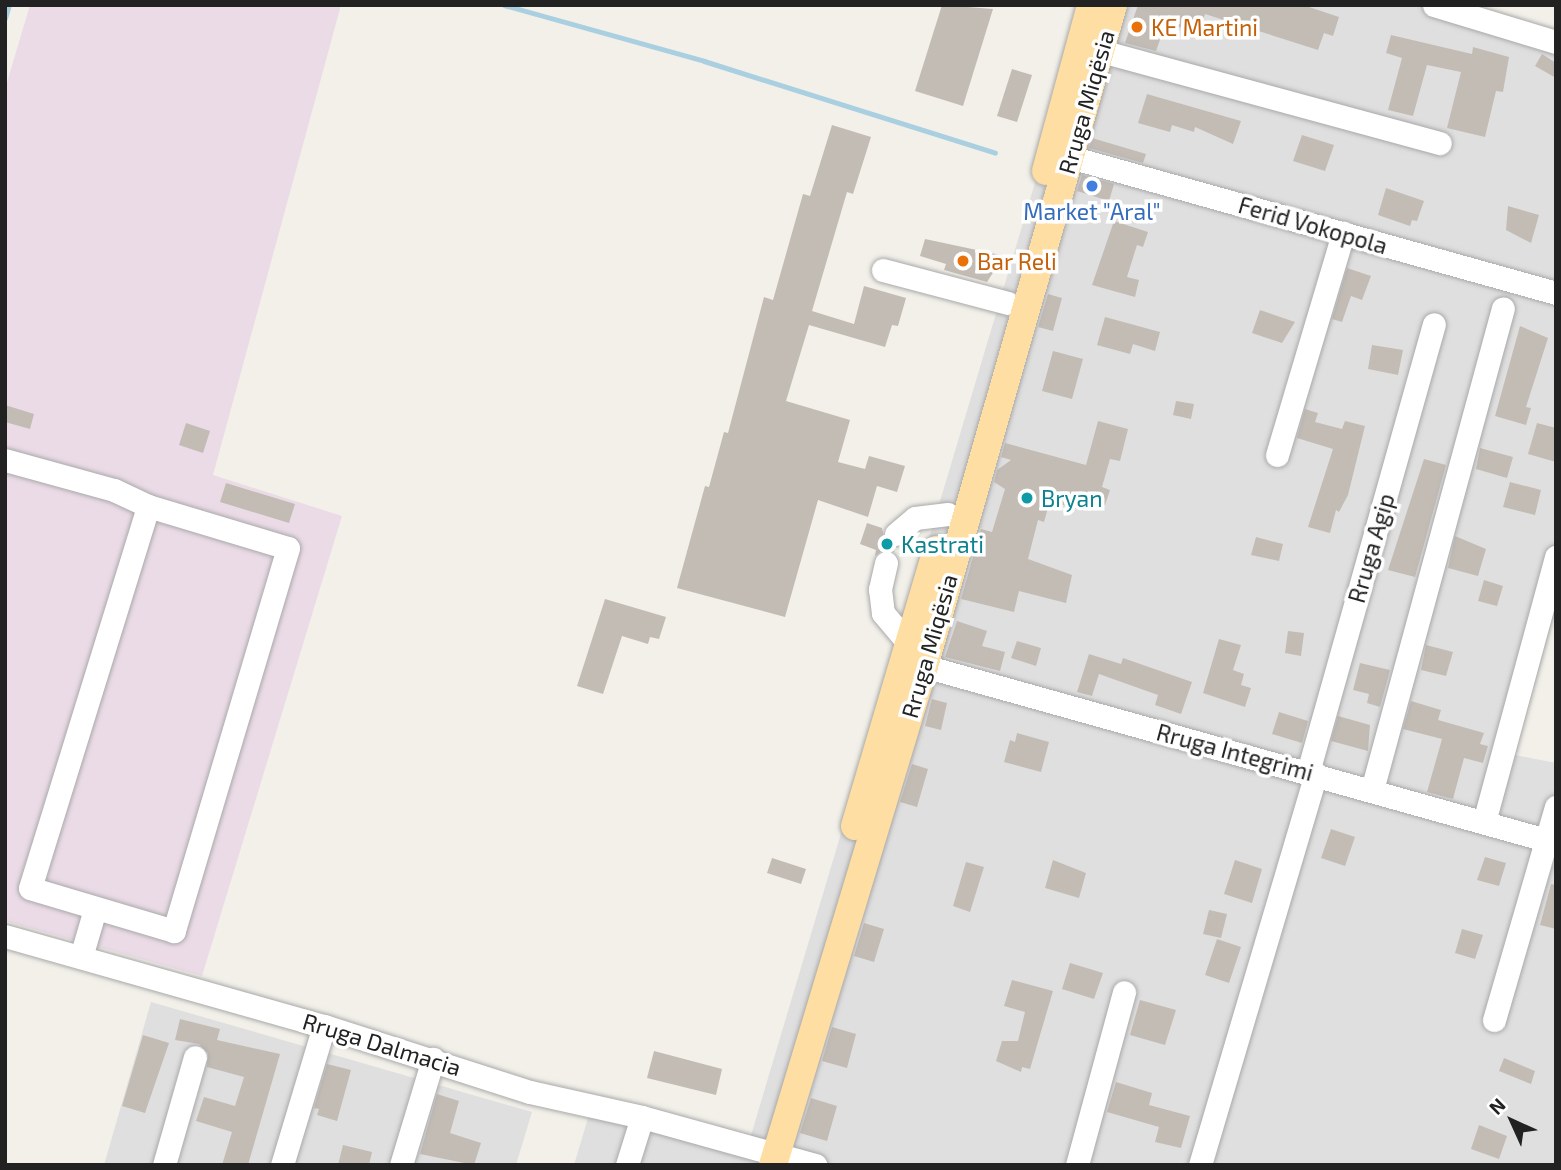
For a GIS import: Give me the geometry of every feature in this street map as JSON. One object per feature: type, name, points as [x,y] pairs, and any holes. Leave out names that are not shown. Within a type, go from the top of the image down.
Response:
[{"type":"main road","name":"Rruga Miqësia","points":[[916,655],[948,514],[1091,5]]},
{"type":"main road","name":"Rruga Miqësia","points":[[767,1158],[916,655],[1070,157],[1113,5]]},
{"type":"street","points":[[1434,5],[1556,42]]},
{"type":"street","points":[[1101,51],[1440,143]]},
{"type":"street","name":"Ferid Vokopola","points":[[1070,157],[1556,293]]},
{"type":"street","points":[[1277,455],[1343,233]]},
{"type":"street","points":[[883,270],[1009,303]]},
{"type":"street","points":[[1372,790],[1503,308]]},
{"type":"street","name":"Rruga Agip","points":[[1200,1165],[1312,773],[1434,324]]},
{"type":"street","points":[[5,460],[114,490],[148,506],[288,548],[174,931],[30,888],[148,506]]},
{"type":"street","points":[[896,534],[915,517],[948,514]]},
{"type":"street","points":[[1484,822],[1556,557]]},
{"type":"street","points":[[886,563],[880,589],[883,613],[916,655]]},
{"type":"street","name":"Rruga Integrimi","points":[[916,655],[1546,840]]},
{"type":"street","points":[[1494,1020],[1556,807]]},
{"type":"street","points":[[80,957],[95,909]]},
{"type":"street","name":"Rruga Dalmacia","points":[[5,936],[324,1026],[530,1092],[642,1117],[767,1158],[815,1165]]},
{"type":"street","points":[[1077,1165],[1124,992]]},
{"type":"street","points":[[282,1165],[324,1026]]},
{"type":"street","points":[[164,1165],[194,1057]]},
{"type":"street","points":[[401,1165],[433,1059]]},
{"type":"street","points":[[627,1165],[642,1117]]},
{"type":"shaded area","points":[[30,5],[341,5],[213,475],[342,516],[202,976],[5,921],[5,89]]},
{"type":"shaded area","points":[[1088,5],[1472,5],[1556,38],[1556,607],[1515,755],[1556,763],[1552,865],[1556,867],[1556,1165],[574,1165],[591,1108],[746,1152]]},
{"type":"shaded area","points":[[151,1002],[532,1112],[516,1165],[104,1165]]},
{"type":"building","points":[[942,5],[993,9],[963,106],[915,91]]},
{"type":"building","points":[[1138,5],[1303,5],[1339,17],[1333,36],[1324,33],[1318,50],[1205,14],[1199,33],[1166,23],[1156,51],[1125,43]]},
{"type":"building","points":[[1391,35],[1472,54],[1473,47],[1509,57],[1503,92],[1496,91],[1485,137],[1447,128],[1461,72],[1427,65],[1413,116],[1388,110],[1402,58],[1386,53]]},
{"type":"building","points":[[1542,54],[1556,63],[1556,78],[1535,66]]},
{"type":"building","points":[[1012,69],[1032,75],[1017,122],[997,116]]},
{"type":"building","points":[[1147,94],[1241,121],[1233,144],[1195,127],[1194,132],[1172,125],[1170,132],[1138,123]]},
{"type":"building","points":[[832,125],[871,137],[853,194],[847,192],[812,311],[854,324],[864,286],[906,298],[898,326],[892,325],[885,347],[809,325],[786,401],[850,420],[838,462],[865,469],[869,456],[905,466],[897,492],[877,486],[868,517],[818,500],[785,617],[677,588],[705,486],[709,487],[724,432],[728,433],[764,297],[773,300],[803,194],[810,196]]},
{"type":"building","points":[[1302,135],[1334,145],[1325,171],[1293,161]]},
{"type":"building","points":[[1092,138],[1146,154],[1143,163],[1089,148]]},
{"type":"building","name":"Market \"Aral\"","points":[[1082,175],[1114,184],[1109,201],[1077,191]]},
{"type":"building","points":[[1386,188],[1424,201],[1417,221],[1412,220],[1410,226],[1378,215]]},
{"type":"building","points":[[1508,206],[1539,215],[1531,243],[1506,230]]},
{"type":"building","points":[[1114,221],[1148,232],[1143,247],[1137,245],[1127,277],[1139,280],[1135,297],[1092,285]]},
{"type":"building","points":[[925,239],[1005,256],[1001,270],[996,268],[987,282],[944,270],[946,264],[920,256]]},
{"type":"building","points":[[1347,268],[1371,276],[1362,300],[1351,296],[1342,322],[1332,319]]},
{"type":"building","points":[[1048,294],[1062,298],[1053,331],[1038,327]]},
{"type":"building","points":[[1260,310],[1295,322],[1282,343],[1252,333]]},
{"type":"building","points":[[1105,317],[1160,332],[1155,351],[1133,344],[1130,354],[1097,345]]},
{"type":"building","points":[[1520,326],[1548,338],[1526,407],[1531,408],[1526,425],[1495,416]]},
{"type":"building","points":[[1372,345],[1403,350],[1398,375],[1368,369]]},
{"type":"building","points":[[1053,351],[1083,359],[1072,399],[1042,391]]},
{"type":"building","points":[[1176,401],[1194,404],[1191,419],[1173,415]]},
{"type":"building","points":[[5,405],[34,414],[30,429],[5,422]]},
{"type":"building","points":[[1305,409],[1318,413],[1315,422],[1342,429],[1345,421],[1365,426],[1348,495],[1339,512],[1336,510],[1330,533],[1308,527],[1333,449],[1297,438]]},
{"type":"building","points":[[1098,421],[1128,429],[1120,461],[1110,459],[1102,487],[1110,490],[1105,505],[1085,506],[1083,511],[1050,501],[1044,522],[1038,520],[1028,559],[1072,575],[1066,603],[1019,591],[1014,612],[961,599],[981,529],[992,532],[1005,489],[994,482],[997,470],[1011,460],[1001,457],[1005,443],[1086,465]]},
{"type":"building","points":[[186,423],[210,431],[203,453],[179,445]]},
{"type":"building","points":[[1537,423],[1556,428],[1556,462],[1528,454]]},
{"type":"building","points":[[1480,448],[1513,457],[1507,478],[1476,469]]},
{"type":"building","points":[[1424,459],[1446,465],[1415,577],[1388,570]]},
{"type":"building","points":[[1510,482],[1541,490],[1535,515],[1503,507]]},
{"type":"building","points":[[226,483],[295,504],[289,523],[220,502]]},
{"type":"building","points":[[867,523],[882,528],[885,542],[895,548],[894,552],[883,550],[875,556],[876,550],[860,544]]},
{"type":"building","points":[[1455,536],[1486,549],[1478,576],[1448,568]]},
{"type":"building","points":[[1256,537],[1283,544],[1279,561],[1251,555]]},
{"type":"building","points":[[1484,580],[1503,586],[1497,606],[1478,601]]},
{"type":"building","points":[[605,599],[666,617],[659,639],[650,637],[648,644],[622,636],[603,694],[577,686]]},
{"type":"building","points":[[957,621],[987,631],[982,646],[1005,652],[1000,671],[945,657]]},
{"type":"building","points":[[1288,631],[1304,633],[1301,656],[1285,653]]},
{"type":"building","points":[[1219,639],[1241,645],[1233,670],[1244,674],[1241,685],[1251,688],[1245,707],[1203,693]]},
{"type":"building","points":[[1017,641],[1041,648],[1036,666],[1011,658]]},
{"type":"building","points":[[1426,645],[1453,652],[1446,676],[1421,670]]},
{"type":"building","points":[[1089,654],[1121,664],[1123,658],[1192,682],[1181,714],[1155,705],[1158,695],[1099,674],[1092,696],[1077,692]]},
{"type":"building","points":[[1360,663],[1390,670],[1380,707],[1367,703],[1369,694],[1353,690]]},
{"type":"building","points":[[932,699],[947,703],[941,730],[925,726]]},
{"type":"building","points":[[1411,701],[1441,710],[1438,720],[1484,733],[1480,744],[1488,746],[1483,763],[1464,758],[1453,799],[1427,792],[1442,739],[1403,729]]},
{"type":"building","points":[[1279,712],[1308,721],[1302,743],[1272,734]]},
{"type":"building","points":[[1338,716],[1370,725],[1368,751],[1331,741]]},
{"type":"building","points":[[1017,733],[1049,742],[1041,772],[1004,762],[1010,740],[1015,742]]},
{"type":"building","points":[[912,764],[928,769],[917,807],[900,802]]},
{"type":"building","points":[[1331,829],[1355,837],[1345,866],[1321,858]]},
{"type":"building","points":[[1485,857],[1506,863],[1499,886],[1477,880]]},
{"type":"building","points":[[772,858],[806,869],[801,884],[767,873]]},
{"type":"building","points":[[1053,860],[1086,873],[1079,898],[1045,888]]},
{"type":"building","points":[[1235,860],[1262,869],[1252,903],[1224,894]]},
{"type":"building","points":[[966,862],[984,867],[970,912],[953,906]]},
{"type":"building","points":[[1551,884],[1556,885],[1556,929],[1540,925]]},
{"type":"building","points":[[1209,910],[1227,914],[1221,938],[1203,934]]},
{"type":"building","points":[[864,923],[884,929],[874,962],[854,956]]},
{"type":"building","points":[[1462,929],[1483,935],[1475,959],[1455,953]]},
{"type":"building","points":[[1217,939],[1241,947],[1229,983],[1205,975]]},
{"type":"building","points":[[1070,963],[1103,973],[1094,999],[1062,989]]},
{"type":"building","points":[[1012,980],[1053,991],[1030,1069],[1022,1067],[1021,1072],[996,1061],[1002,1041],[1018,1041],[1025,1012],[1004,1006]]},
{"type":"building","points":[[1140,1000],[1176,1010],[1165,1045],[1130,1035]]},
{"type":"building","points":[[180,1019],[220,1029],[217,1040],[280,1054],[248,1165],[222,1165],[232,1132],[196,1121],[204,1097],[235,1106],[244,1077],[207,1067],[208,1053],[199,1044],[175,1040]]},
{"type":"building","points":[[832,1027],[856,1034],[847,1068],[822,1061]]},
{"type":"building","points":[[143,1035],[169,1043],[145,1113],[122,1106]]},
{"type":"building","points":[[654,1051],[722,1069],[716,1095],[647,1078]]},
{"type":"building","points":[[1504,1058],[1535,1071],[1531,1084],[1499,1071]]},
{"type":"building","points":[[327,1064],[351,1070],[337,1121],[317,1115],[319,1109],[314,1108]]},
{"type":"building","points":[[1116,1082],[1152,1093],[1149,1105],[1190,1116],[1181,1148],[1155,1142],[1159,1127],[1107,1112]]},
{"type":"building","points":[[437,1094],[459,1101],[450,1133],[481,1143],[474,1165],[420,1154]]},
{"type":"building","points":[[811,1098],[837,1106],[827,1141],[800,1133]]},
{"type":"building","points":[[1479,1125],[1507,1136],[1499,1159],[1471,1149]]},
{"type":"building","points":[[343,1145],[372,1152],[369,1165],[338,1165]]},
{"type":"waterway","points":[[5,18],[9,5]]},
{"type":"waterway","points":[[504,5],[704,61],[995,153]]},
{"type":"place","name":"KE Martini","points":[[1137,27]]},
{"type":"place","name":"Market \"Aral\"","points":[[1092,186]]},
{"type":"place","name":"Bar Reli","points":[[963,261]]},
{"type":"place","name":"Bryan","points":[[1027,498]]},
{"type":"place","name":"Kastrati","points":[[887,544]]}]
